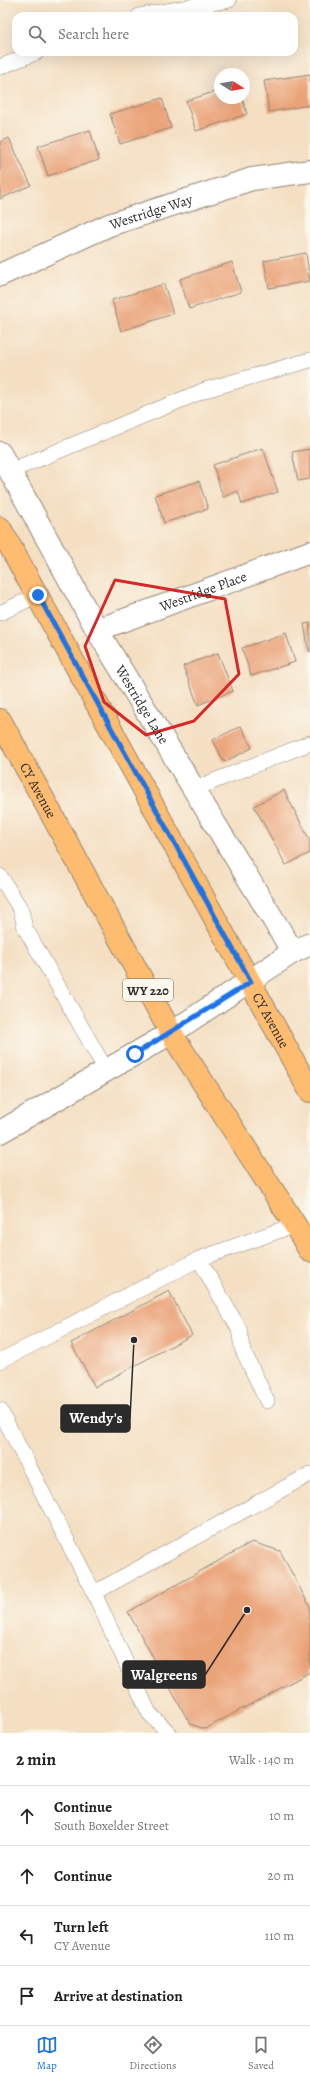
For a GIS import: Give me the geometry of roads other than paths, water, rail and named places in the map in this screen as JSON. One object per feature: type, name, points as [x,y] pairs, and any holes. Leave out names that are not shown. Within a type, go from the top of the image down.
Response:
[{"type":"main road","name":"CY Avenue","points":[[0,528],[310,1091]]},
{"type":"main road","name":"CY Avenue","points":[[0,720],[171,1033],[295,1225],[310,1251]]},
{"type":"main road","points":[[295,1225],[310,1242]]},
{"type":"street","name":"Westridge Way","points":[[0,275],[109,225],[252,179],[310,171]]},
{"type":"street","name":"Westridge Lane","points":[[0,453],[97,630],[194,789],[302,948]]},
{"type":"street","name":"Westridge Place","points":[[97,630],[310,552]]},
{"type":"street","points":[[0,1132],[171,1033],[302,948]]},
{"type":"lane","points":[[162,12],[229,0]]},
{"type":"lane","points":[[0,66],[26,56]]},
{"type":"lane","points":[[10,472],[205,390],[310,360]]},
{"type":"lane","points":[[0,613],[38,595]]},
{"type":"lane","points":[[194,789],[310,743]]},
{"type":"lane","points":[[0,876],[21,910],[25,928],[106,1070]]},
{"type":"lane","points":[[0,1361],[200,1259],[295,1225]]},
{"type":"lane","points":[[200,1259],[239,1329],[242,1348],[267,1401]]},
{"type":"lane","points":[[0,1410],[94,1593],[148,1713],[169,1733]]},
{"type":"lane","points":[[94,1593],[310,1474]]},
{"type":"place","name":"Wendy's","points":[[134,1340]]},
{"type":"place","name":"Walgreens","points":[[247,1610]]}]
